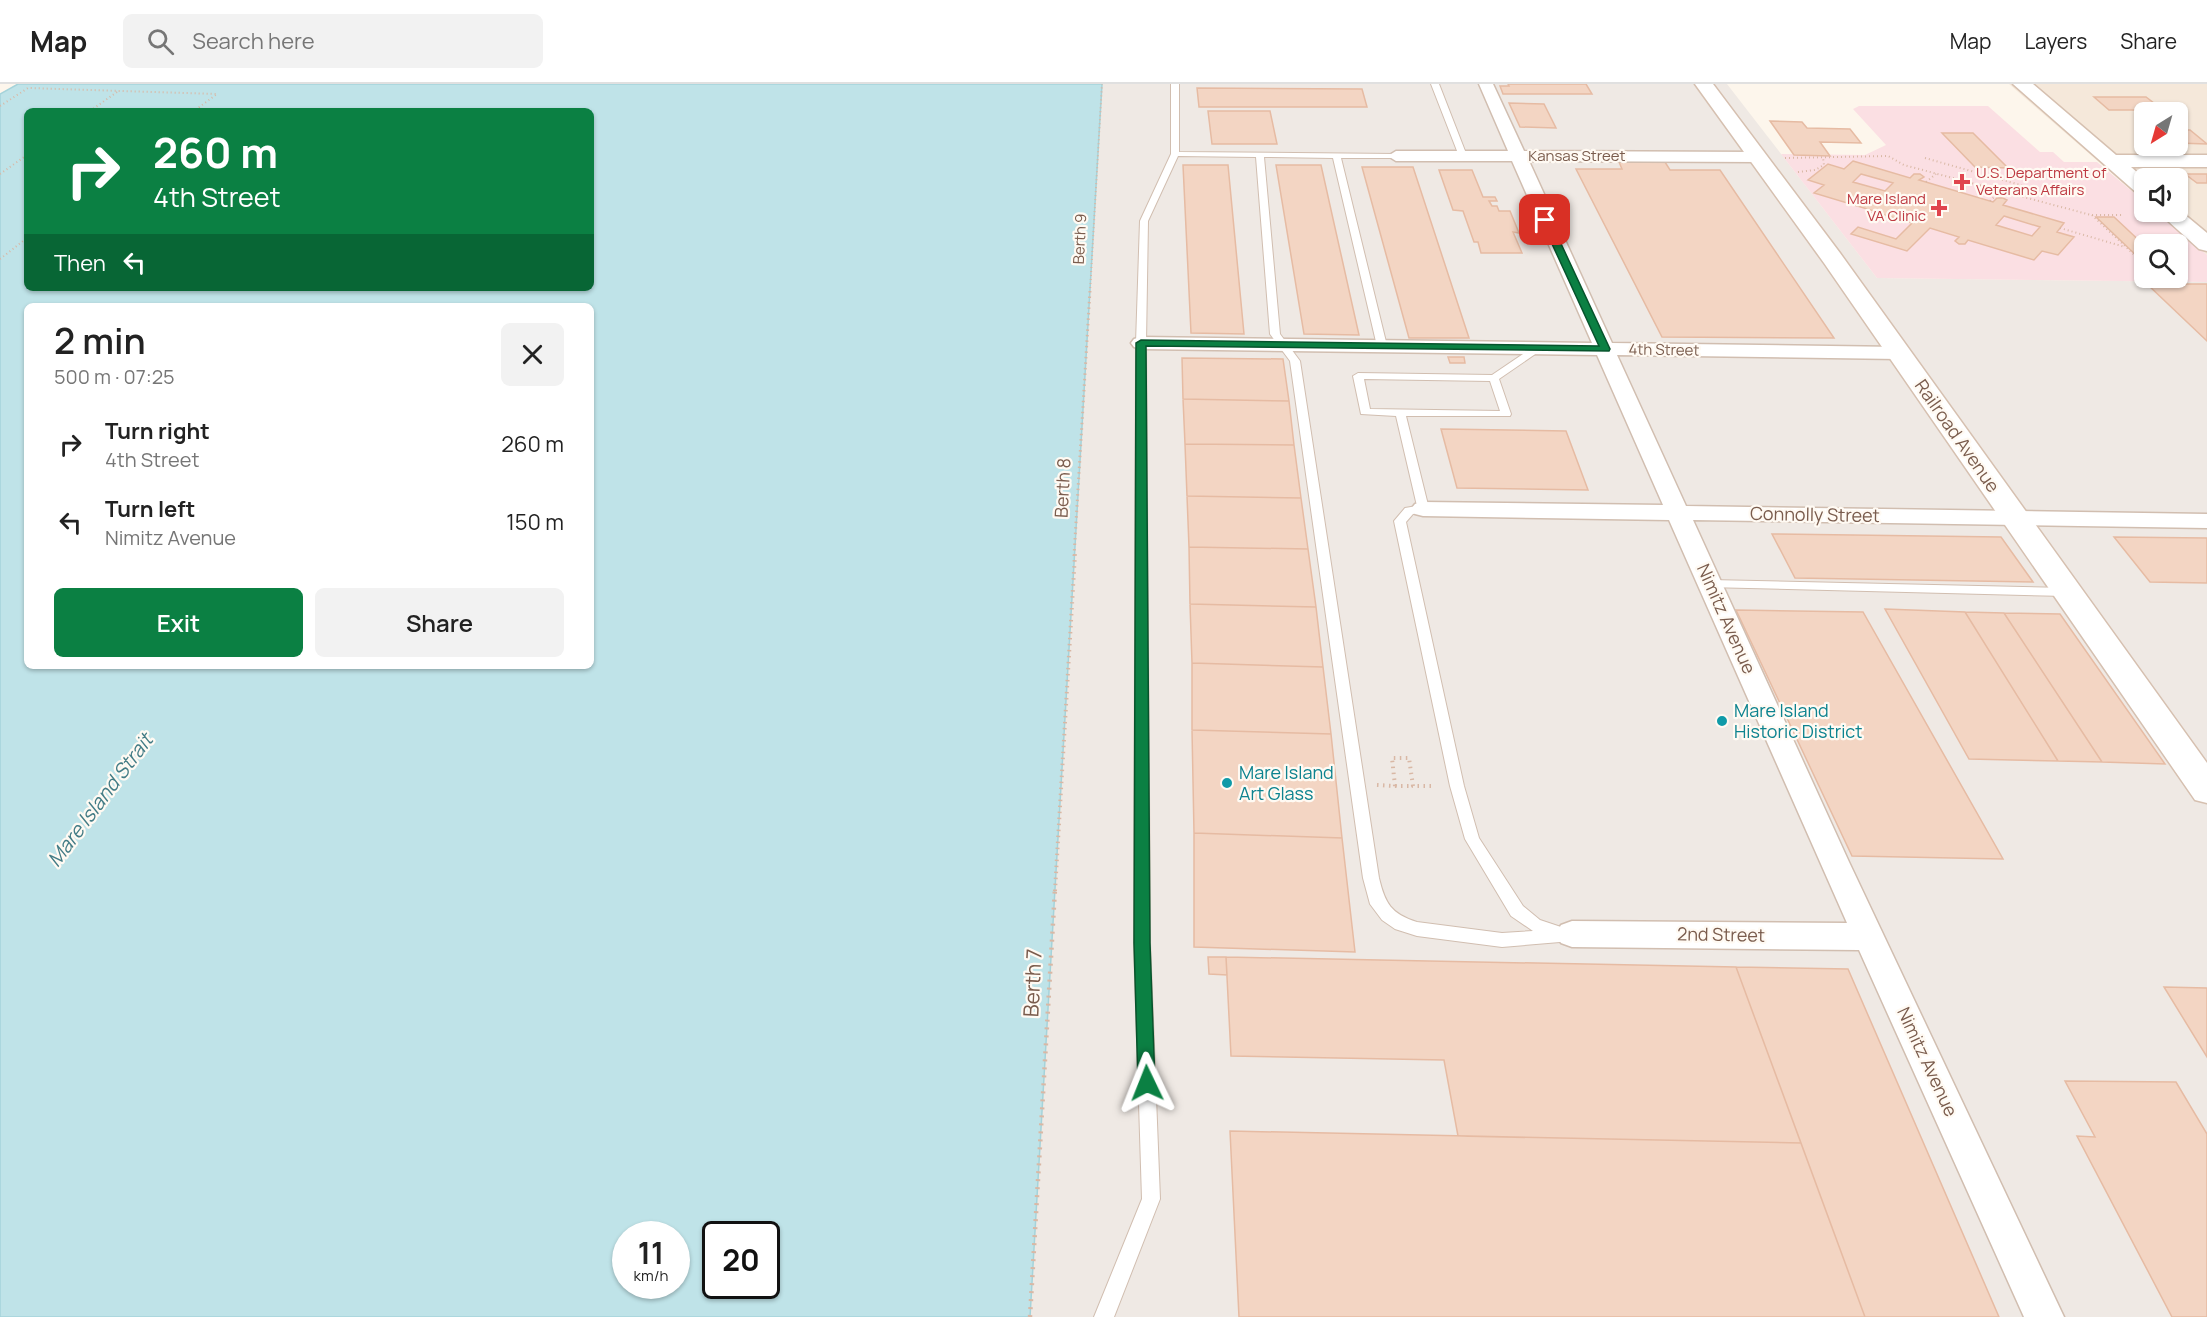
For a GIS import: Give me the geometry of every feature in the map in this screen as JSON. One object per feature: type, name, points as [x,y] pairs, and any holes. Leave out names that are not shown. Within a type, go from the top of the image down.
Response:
[{"type":"street","name":"Nimitz Avenue","points":[[1486,84],[1516,156],[2044,1317]]},
{"type":"street","name":"Railroad Avenue","points":[[1704,84],[1770,157],[1899,352],[2014,519],[2067,592],[2195,758],[2207,790]]},
{"type":"street","points":[[2022,84],[2134,180]]},
{"type":"street","name":"Kansas Street","points":[[1396,156],[1770,157]]},
{"type":"street","points":[[2112,161],[2207,161]]},
{"type":"street","points":[[2181,222],[2207,244]]},
{"type":"street","name":"4th Street","points":[[1141,343],[1899,352]]},
{"type":"street","name":"Connolly Street","points":[[1423,509],[2207,521]]},
{"type":"street","name":"2nd Street","points":[[1572,934],[1870,937]]},
{"type":"lane","points":[[1104,1317],[1151,1199],[1142,943],[1141,343],[1144,221],[1174,154],[1175,84]]},
{"type":"lane","points":[[1435,84],[1463,156]]},
{"type":"lane","points":[[1260,153],[1275,334],[1295,361],[1373,891],[1378,904],[1401,924],[1417,929],[1502,940],[1572,934]]},
{"type":"lane","points":[[1174,154],[1396,156]]},
{"type":"lane","points":[[1336,155],[1382,346]]},
{"type":"lane","points":[[1494,378],[1506,414],[1365,412],[1358,376],[1494,378],[1539,348]]},
{"type":"lane","points":[[1400,412],[1423,509],[1409,511],[1400,521],[1457,786],[1472,839],[1510,903],[1535,925],[1549,931],[1572,934]]},
{"type":"lane","points":[[1710,584],[2067,592]]},
{"type":"path","name":"Berth 9","points":[[1086,327],[1102,84]]},
{"type":"path","points":[[0,106],[28,88],[217,94],[198,108]]},
{"type":"path","points":[[94,108],[118,92]]},
{"type":"path","points":[[1770,157],[1888,156],[1904,165],[2091,215],[2124,215]]},
{"type":"path","points":[[0,174],[24,157]]},
{"type":"path","points":[[1793,172],[1821,167],[1824,165],[1823,158]]},
{"type":"path","points":[[1925,158],[2056,195]]},
{"type":"path","points":[[1816,166],[1821,167]]},
{"type":"path","points":[[1926,182],[1936,173]]},
{"type":"path","points":[[1990,201],[2000,191]]},
{"type":"path","points":[[2091,215],[2134,254]]},
{"type":"path","points":[[2060,228],[2126,247]]},
{"type":"path","points":[[0,259],[24,240]]},
{"type":"path","name":"Berth 8","points":[[1068,650],[1086,327]]},
{"type":"path","name":"Berth 7","points":[[1030,1317],[1068,650]]},
{"type":"path","points":[[1395,786],[1392,758],[1409,758],[1413,786]]},
{"type":"path","points":[[1357,785],[1457,786]]},
{"type":"shaded area","points":[[1102,84],[1727,84],[1877,278],[2134,281],[2134,288],[2188,288],[2188,282],[2207,282],[2207,1317],[1030,1317]]},
{"type":"shaded area","points":[[2009,84],[2207,84],[2207,255],[2188,239],[2188,234],[2182,234],[2168,222],[2188,222],[2188,168],[2134,168],[2134,192]]},
{"type":"shaded area","name":"U.S. Department of Veterans Affairs","points":[[1859,106],[1988,106],[2040,152],[2053,152],[2064,162],[2097,162],[2134,193],[2134,222],[2168,222],[2182,234],[2134,234],[2134,281],[1877,278],[1781,154],[1865,155],[1886,145],[1853,109]]},
{"type":"shaded area","name":"U.S. Department of Veterans Affairs","points":[[2188,239],[2207,255],[2207,282],[2188,282]]},
{"type":"water","name":"Mare Island Strait","points":[[18,84],[1102,84],[1030,1317],[0,1317],[0,94]]},
{"type":"building","points":[[1508,84],[1586,84],[1592,94],[1503,94],[1500,86],[1509,86]]},
{"type":"building","points":[[1197,88],[1362,89],[1367,107],[1199,107]]},
{"type":"building","points":[[2094,97],[2146,97],[2153,102],[2134,102],[2134,110],[2109,110]]},
{"type":"building","points":[[1509,103],[1544,104],[1556,128],[1520,127]]},
{"type":"building","points":[[1208,111],[1270,111],[1277,144],[1212,144]]},
{"type":"building","points":[[1770,121],[1802,122],[1807,128],[1850,129],[1861,143],[1820,142],[1830,156],[1794,155]]},
{"type":"building","points":[[2188,130],[2190,130],[2207,144],[2188,143]]},
{"type":"building","points":[[1942,133],[1973,133],[2008,168],[1975,167]]},
{"type":"building","name":"Mare Island VA Clinic","points":[[1853,161],[1910,178],[1914,174],[1920,174],[1924,177],[1919,180],[1993,202],[1997,198],[2003,198],[2007,200],[2003,205],[2064,223],[2057,232],[2074,237],[2058,255],[2042,251],[2034,260],[1968,240],[1965,244],[1959,244],[1955,241],[1959,237],[1930,228],[1907,251],[1851,234],[1858,227],[1896,239],[1912,223],[1882,214],[1878,218],[1873,217],[1870,215],[1874,211],[1814,193],[1824,185],[1808,180],[1828,164],[1844,169]],"holes":[[[1861,174],[1893,183],[1885,191],[1853,182]],[[2004,216],[2040,227],[2032,236],[1996,225]]]},
{"type":"building","points":[[1619,162],[1665,162],[1670,170],[1720,170],[1834,338],[1662,337],[1576,169],[1622,169]]},
{"type":"building","points":[[1183,165],[1228,165],[1244,334],[1191,333]]},
{"type":"building","points":[[1276,165],[1321,165],[1359,335],[1304,334]]},
{"type":"building","points":[[1362,167],[1413,167],[1469,338],[1409,338]]},
{"type":"building","points":[[1439,170],[1472,170],[1483,197],[1495,197],[1497,201],[1489,201],[1492,206],[1497,206],[1499,211],[1510,211],[1519,233],[1513,232],[1522,253],[1481,253],[1478,242],[1474,242],[1463,211],[1453,210]]},
{"type":"building","points":[[2188,174],[2207,174],[2207,183],[2197,183]]},
{"type":"building","points":[[2096,217],[2114,217],[2134,236],[2134,253]]},
{"type":"building","points":[[2188,284],[2207,284],[2207,341],[2151,288],[2188,288]]},
{"type":"building","points":[[1448,357],[1464,357],[1465,363],[1450,363]]},
{"type":"building","points":[[1182,358],[1283,359],[1289,401],[1183,399]]},
{"type":"building","points":[[1183,399],[1289,401],[1294,445],[1185,444]]},
{"type":"building","points":[[1441,429],[1566,431],[1588,490],[1457,488]]},
{"type":"building","points":[[1185,444],[1294,445],[1301,498],[1187,496]]},
{"type":"building","points":[[1187,496],[1301,498],[1308,549],[1189,547]]},
{"type":"building","points":[[1772,534],[2001,537],[2033,582],[1795,578]]},
{"type":"building","points":[[2114,537],[2207,538],[2207,583],[2150,582]]},
{"type":"building","points":[[1189,547],[1308,549],[1316,607],[1190,604]]},
{"type":"building","points":[[1190,604],[1316,607],[1323,667],[1192,663]]},
{"type":"building","points":[[1885,609],[1965,612],[2058,761],[1969,759]]},
{"type":"building","points":[[1736,610],[1863,612],[2003,859],[1852,856]]},
{"type":"building","points":[[1965,612],[2004,613],[2102,762],[2058,761]]},
{"type":"building","points":[[2004,613],[2060,614],[2165,764],[2102,762]]},
{"type":"building","points":[[1192,663],[1323,667],[1331,734],[1192,730]]},
{"type":"building","points":[[1192,730],[1331,734],[1342,838],[1194,833]]},
{"type":"building","points":[[1194,833],[1342,838],[1355,952],[1194,947]]},
{"type":"building","points":[[1208,957],[1226,957],[1227,975],[1209,974]]},
{"type":"building","points":[[1226,957],[1736,967],[1801,1143],[1458,1136],[1444,1060],[1231,1056]]},
{"type":"building","points":[[1736,967],[1848,969],[1999,1317],[1865,1317]]},
{"type":"building","points":[[2164,987],[2207,988],[2207,1057]]},
{"type":"building","points":[[2065,1081],[2176,1082],[2207,1134],[2207,1317],[2172,1317],[2077,1136],[2095,1137]]},
{"type":"building","points":[[1230,1131],[1801,1143],[1865,1317],[1239,1317]]},
{"type":"place","name":"U.S. Department of Veterans Affairs","points":[[1962,182]]},
{"type":"place","name":"Mare Island VA Clinic","points":[[1939,208]]},
{"type":"place","name":"Mare Island Historic District","points":[[1722,721]]},
{"type":"place","name":"Mare Island Art Glass","points":[[1227,783]]},
{"type":"route","points":[[1147,1083],[1142,943],[1141,343],[1605,349],[1545,220]]}]
